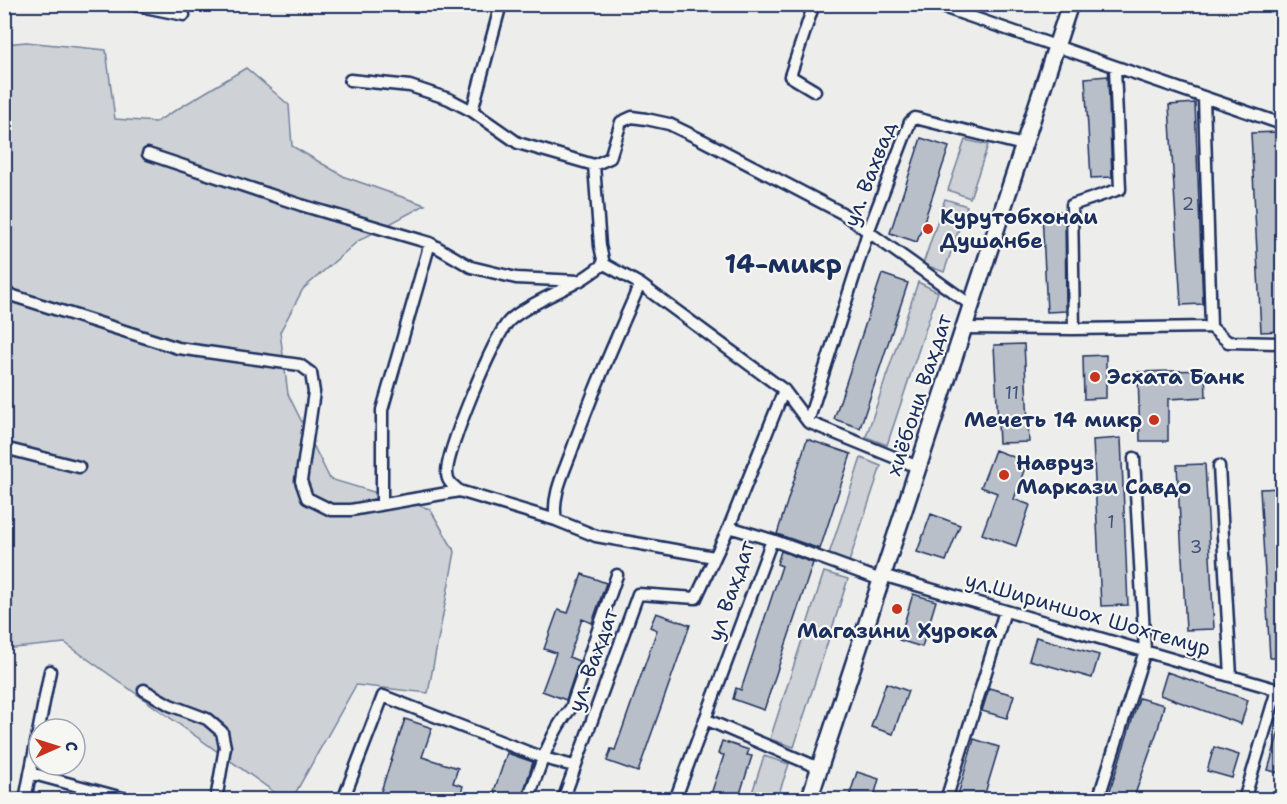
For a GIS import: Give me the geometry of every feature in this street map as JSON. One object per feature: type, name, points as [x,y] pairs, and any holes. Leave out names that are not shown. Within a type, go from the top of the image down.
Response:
[{"type":"main road","name":"хиёбони Ваҳдат","points":[[808,800],[1070,4]]},
{"type":"street","points":[[130,4],[184,15]]},
{"type":"street","points":[[472,111],[501,4]]},
{"type":"street","points":[[814,4],[790,76],[815,92]]},
{"type":"street","points":[[934,4],[1055,48],[1282,124]]},
{"type":"street","points":[[1078,329],[1072,205],[1120,189],[1119,69]]},
{"type":"street","points":[[350,80],[410,86],[449,99],[472,111],[518,143],[594,165],[610,158],[621,122],[632,117],[669,124],[842,213],[971,305]]},
{"type":"street","points":[[1204,98],[1211,327]]},
{"type":"street","name":"ул. Вахвад","points":[[808,422],[868,232],[913,118],[1023,146]]},
{"type":"street","points":[[148,154],[301,205],[430,243],[471,267],[516,278],[579,281]]},
{"type":"street","points":[[594,165],[600,246],[604,264],[640,284],[784,390],[808,422],[918,467]]},
{"type":"street","points":[[382,504],[382,410],[430,243]]},
{"type":"street","points":[[459,491],[448,480],[447,471],[463,418],[480,377],[509,321],[604,264]]},
{"type":"street","points":[[556,520],[553,509],[558,489],[581,425],[640,284]]},
{"type":"street","points":[[4,293],[178,348],[300,365],[311,373],[314,392],[301,481],[307,498],[331,510],[351,510],[459,491],[556,520],[596,536],[714,557]]},
{"type":"street","points":[[963,328],[1211,327],[1228,342],[1282,343]]},
{"type":"street","name":"ул Ваҳдат","points":[[675,800],[772,540],[729,527],[784,390]]},
{"type":"street","points":[[4,448],[79,467]]},
{"type":"street","points":[[1098,800],[1145,651],[1134,458]]},
{"type":"street","points":[[1218,466],[1231,676]]},
{"type":"street","name":"ул. Вахдат","points":[[563,800],[638,594],[696,598],[729,527]]},
{"type":"street","points":[[772,540],[881,577]]},
{"type":"street","points":[[528,800],[543,758],[571,708],[617,575]]},
{"type":"street","name":"ул.Шириншох Шохтемур","points":[[881,577],[1005,610],[1280,691]]},
{"type":"street","points":[[946,800],[1005,610]]},
{"type":"street","points":[[41,717],[50,671]]},
{"type":"street","points":[[144,690],[170,705],[207,719],[222,732],[225,747],[216,800]]},
{"type":"street","points":[[1244,800],[1280,691]]},
{"type":"street","points":[[343,800],[383,696],[543,758],[574,766]]},
{"type":"street","points":[[705,719],[819,768]]},
{"type":"street","points":[[26,800],[30,777]]},
{"type":"street","points":[[42,777],[130,800]]},
{"type":"shaded area","points":[[26,42],[106,50],[115,119],[156,122],[246,68],[289,105],[292,146],[345,177],[425,205],[358,241],[303,289],[280,332],[288,394],[330,479],[430,509],[455,552],[428,693],[356,685],[292,799],[284,799],[65,643],[5,649],[5,44]]},
{"type":"shaded area","points":[[965,140],[988,145],[970,198],[948,190]]},
{"type":"shaded area","points":[[945,199],[967,206],[944,272],[923,264]]},
{"type":"shaded area","points":[[918,282],[938,292],[887,445],[866,437]]},
{"type":"shaded area","points":[[861,458],[881,466],[849,562],[829,554]]},
{"type":"shaded area","points":[[824,572],[848,579],[794,747],[770,739]]},
{"type":"shaded area","points":[[764,756],[789,764],[777,799],[750,799]]},
{"type":"building","points":[[1108,76],[1112,177],[1091,178],[1085,78]]},
{"type":"building","points":[[1195,103],[1203,304],[1181,305],[1169,105]]},
{"type":"building","points":[[1278,132],[1282,216],[1282,331],[1261,332],[1251,133]]},
{"type":"building","points":[[921,138],[949,147],[917,242],[890,233]]},
{"type":"building","points":[[1065,211],[1066,311],[1047,312],[1042,212]]},
{"type":"building","points":[[882,274],[908,283],[860,428],[834,419]]},
{"type":"building","points":[[1024,344],[1029,442],[999,443],[994,345]]},
{"type":"building","name":"Эсхата Банк","points":[[1106,355],[1106,398],[1084,399],[1083,356]]},
{"type":"building","name":"Мечеть 14 микр","points":[[1205,370],[1206,397],[1168,399],[1168,441],[1140,441],[1138,372]]},
{"type":"building","points":[[1121,438],[1128,605],[1101,606],[1093,440]]},
{"type":"building","points":[[807,439],[851,454],[820,549],[777,534]]},
{"type":"building","points":[[995,450],[1027,462],[1014,499],[1030,505],[1016,546],[982,534],[997,493],[981,487]]},
{"type":"building","points":[[1205,464],[1214,629],[1186,630],[1177,465]]},
{"type":"building","points":[[1282,488],[1282,658],[1270,658],[1260,489]]},
{"type":"building","points":[[931,514],[960,525],[946,561],[917,552]]},
{"type":"building","points":[[781,551],[813,563],[764,710],[733,699],[736,688],[741,690],[782,566],[777,564]]},
{"type":"building","points":[[582,574],[606,583],[592,623],[582,619],[569,657],[579,661],[566,700],[542,691],[556,653],[544,649],[558,610],[568,613]]},
{"type":"building","points":[[913,594],[936,601],[922,647],[899,640]]},
{"type":"building","points":[[656,613],[690,625],[638,772],[607,761],[611,749],[615,750],[657,630],[650,627]]},
{"type":"building","points":[[1036,637],[1099,655],[1092,678],[1029,660]]},
{"type":"building","points":[[1167,672],[1248,700],[1241,724],[1160,695]]},
{"type":"building","points":[[886,683],[908,691],[893,734],[871,727]]},
{"type":"building","points":[[989,688],[1014,695],[1007,718],[982,711]]},
{"type":"building","points":[[1139,698],[1164,705],[1158,729],[1133,800],[1107,800]]},
{"type":"building","points":[[405,719],[432,728],[422,757],[458,768],[453,783],[463,786],[459,800],[378,800]]},
{"type":"building","points":[[1279,731],[1282,731],[1282,774],[1268,770]]},
{"type":"building","points":[[974,739],[999,747],[983,800],[973,800],[958,795]]},
{"type":"building","points":[[722,741],[749,750],[747,755],[752,756],[738,800],[709,800],[724,755],[718,754]]},
{"type":"building","points":[[1214,747],[1239,755],[1232,778],[1207,771]]},
{"type":"building","points":[[507,753],[533,762],[521,800],[491,800]]},
{"type":"building","points":[[857,772],[879,779],[873,800],[848,800]]},
{"type":"place","name":"Курутобхонаи Душанбе","points":[[928,229]]},
{"type":"place","name":"Эсхата Банк","points":[[1095,377]]},
{"type":"place","name":"Мечеть 14 микр","points":[[1154,420]]},
{"type":"place","name":"Навруз Маркази Савдо","points":[[1004,475]]},
{"type":"place","name":"Магазини Хурока","points":[[897,609]]},
{"type":"district","name":"14-микр","points":[[783,263]]}]
